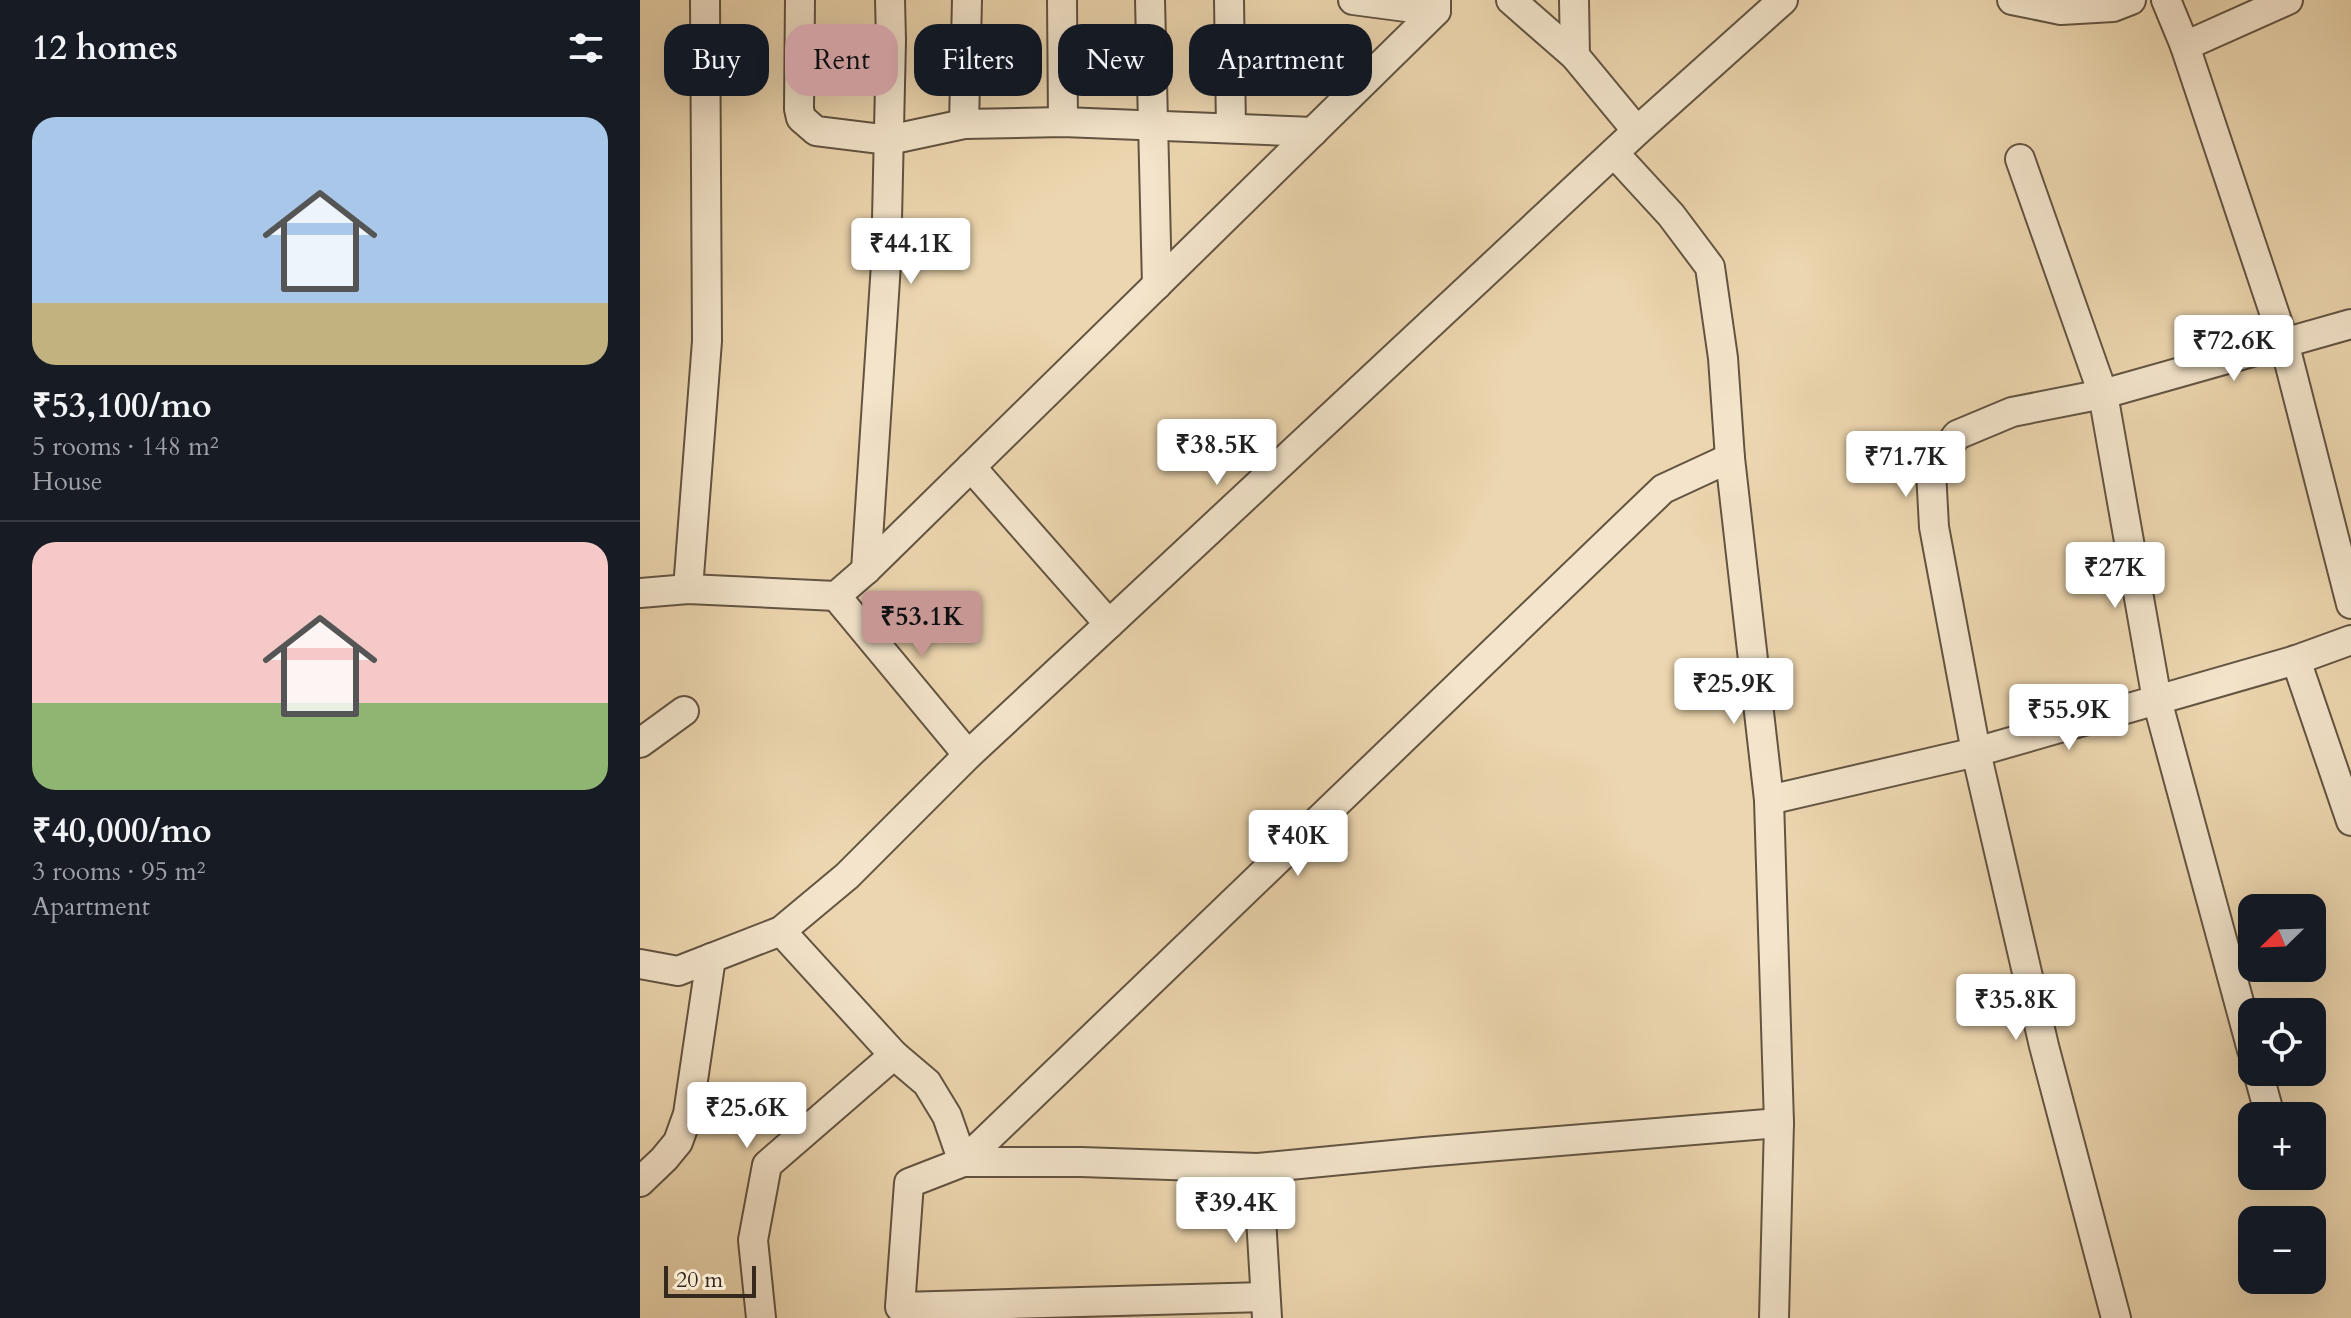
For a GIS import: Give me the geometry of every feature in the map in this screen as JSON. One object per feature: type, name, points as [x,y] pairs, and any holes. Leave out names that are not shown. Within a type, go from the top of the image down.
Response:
[{"type":"street","points":[[688,589],[707,341],[705,0]]},
{"type":"street","points":[[800,0],[799,109],[801,118],[816,131],[889,140],[964,124],[1063,122],[1313,132]]},
{"type":"street","points":[[866,570],[885,280],[890,0]]},
{"type":"street","points":[[964,124],[967,0]]},
{"type":"street","points":[[1062,0],[1063,122]]},
{"type":"street","points":[[1150,0],[1157,285]]},
{"type":"street","points":[[1229,0],[1231,128]]},
{"type":"street","points":[[1353,0],[1436,6]]},
{"type":"street","points":[[1511,0],[1575,56],[1637,131]]},
{"type":"street","points":[[1574,0],[1575,56]]},
{"type":"street","points":[[640,964],[678,971],[781,931],[847,876],[968,755],[1637,131],[1783,0]]},
{"type":"street","points":[[2012,0],[2061,10],[2113,7],[2131,0]]},
{"type":"street","points":[[2166,0],[2185,46],[2284,342],[2351,604]]},
{"type":"street","points":[[2185,46],[2288,0]]},
{"type":"street","points":[[640,593],[688,589],[836,596],[1313,132],[1436,6]]},
{"type":"street","points":[[1614,153],[1671,215],[1710,267],[1723,358],[1730,458],[1769,800],[1779,1123],[1774,1318]]},
{"type":"street","points":[[2020,159],[2103,394],[2157,700],[2238,998]]},
{"type":"street","points":[[2116,1318],[2044,1046],[1976,752],[1934,527],[1931,471],[1957,435],[2012,412],[2103,394],[2351,324]]},
{"type":"street","points":[[963,1162],[1663,489],[1730,458]]},
{"type":"street","points":[[971,467],[1109,624]]},
{"type":"street","points":[[836,596],[968,755]]},
{"type":"street","points":[[1769,800],[1976,752],[2296,660],[2351,640]]},
{"type":"street","points":[[2296,660],[2351,821]]},
{"type":"street","points":[[640,743],[684,711]]},
{"type":"street","points":[[781,931],[894,1055],[927,1083],[947,1116],[963,1162]]},
{"type":"street","points":[[640,1182],[678,1142],[688,1114],[711,958]]},
{"type":"street","points":[[761,1318],[753,1240],[767,1165],[894,1055]]},
{"type":"street","points":[[1258,1168],[1266,1307],[900,1307],[909,1183],[963,1162],[1258,1168],[1779,1123]]}]
